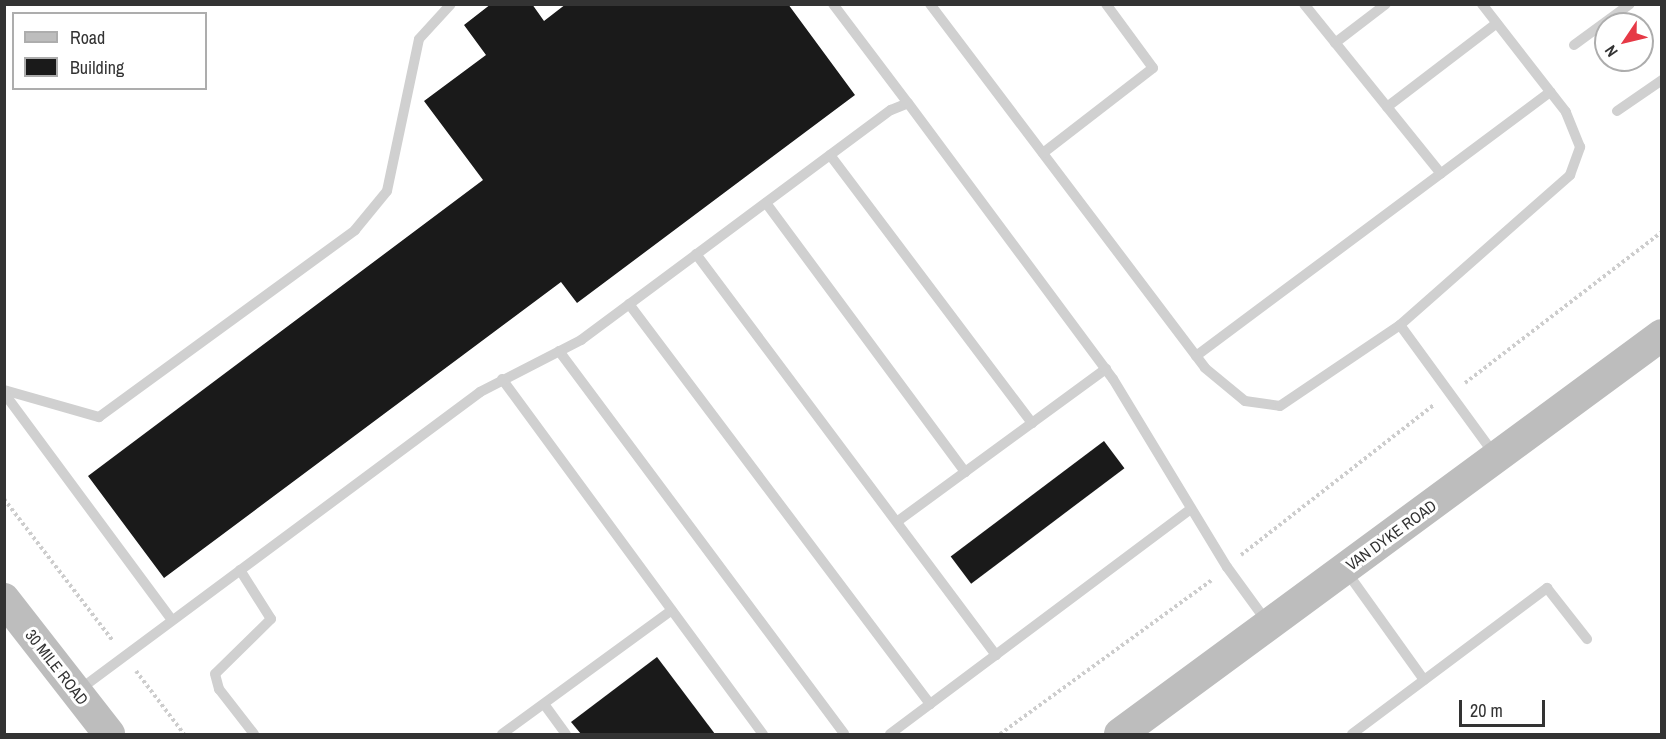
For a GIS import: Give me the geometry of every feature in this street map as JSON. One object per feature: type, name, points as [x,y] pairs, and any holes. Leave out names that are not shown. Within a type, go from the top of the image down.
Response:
[{"type":"main road","name":"VAN DYKE ROAD","points":[[1120,735],[1662,335]]},
{"type":"main road","name":"30 MILE ROAD","points":[[4,599],[110,735]]},
{"type":"lane","points":[[4,391],[99,417],[355,230],[387,191],[419,39],[451,4]]},
{"type":"lane","points":[[833,4],[1106,369],[1227,567],[1268,625]]},
{"type":"lane","points":[[1043,153],[1154,68],[1106,4]]},
{"type":"lane","points":[[1304,4],[1441,174]]},
{"type":"lane","points":[[1335,43],[1386,4]]},
{"type":"lane","points":[[933,5],[1196,356],[1245,401],[1280,406],[1400,325],[1569,175],[1580,147],[1566,112],[1482,4]]},
{"type":"lane","points":[[1574,45],[1630,4]]},
{"type":"lane","points":[[1387,107],[1497,23]]},
{"type":"lane","points":[[1617,111],[1662,80]]},
{"type":"lane","points":[[1196,356],[1550,92]]},
{"type":"lane","points":[[76,692],[502,380],[560,351],[830,155],[908,103]]},
{"type":"lane","points":[[830,155],[1032,423]]},
{"type":"lane","points":[[766,203],[965,472]]},
{"type":"lane","points":[[696,254],[898,521],[996,655]]},
{"type":"lane","points":[[629,303],[930,704]]},
{"type":"lane","points":[[1400,325],[1496,457]]},
{"type":"lane","points":[[560,351],[844,735]]},
{"type":"lane","points":[[898,521],[1106,369]]},
{"type":"lane","points":[[502,380],[764,735]]},
{"type":"lane","points":[[4,391],[172,620]]},
{"type":"lane","points":[[890,735],[1191,509]]},
{"type":"lane","points":[[1345,569],[1424,680]]},
{"type":"lane","points":[[240,570],[271,619],[215,674],[219,688],[254,735]]},
{"type":"lane","points":[[1352,735],[1547,588],[1587,639]]},
{"type":"lane","points":[[502,735],[672,610]]},
{"type":"lane","points":[[544,704],[567,735]]},
{"type":"path","points":[[1000,735],[1227,567],[1662,232]]},
{"type":"path","points":[[4,499],[184,735]]},
{"type":"building","points":[[491,4],[532,4],[544,21],[566,4],[788,4],[855,95],[577,303],[561,282],[164,578],[88,476],[483,180],[424,101],[486,55],[464,25]]},
{"type":"building","points":[[1104,441],[1124,468],[971,584],[951,557]]},
{"type":"building","points":[[657,657],[715,734],[581,734],[571,722]]}]
